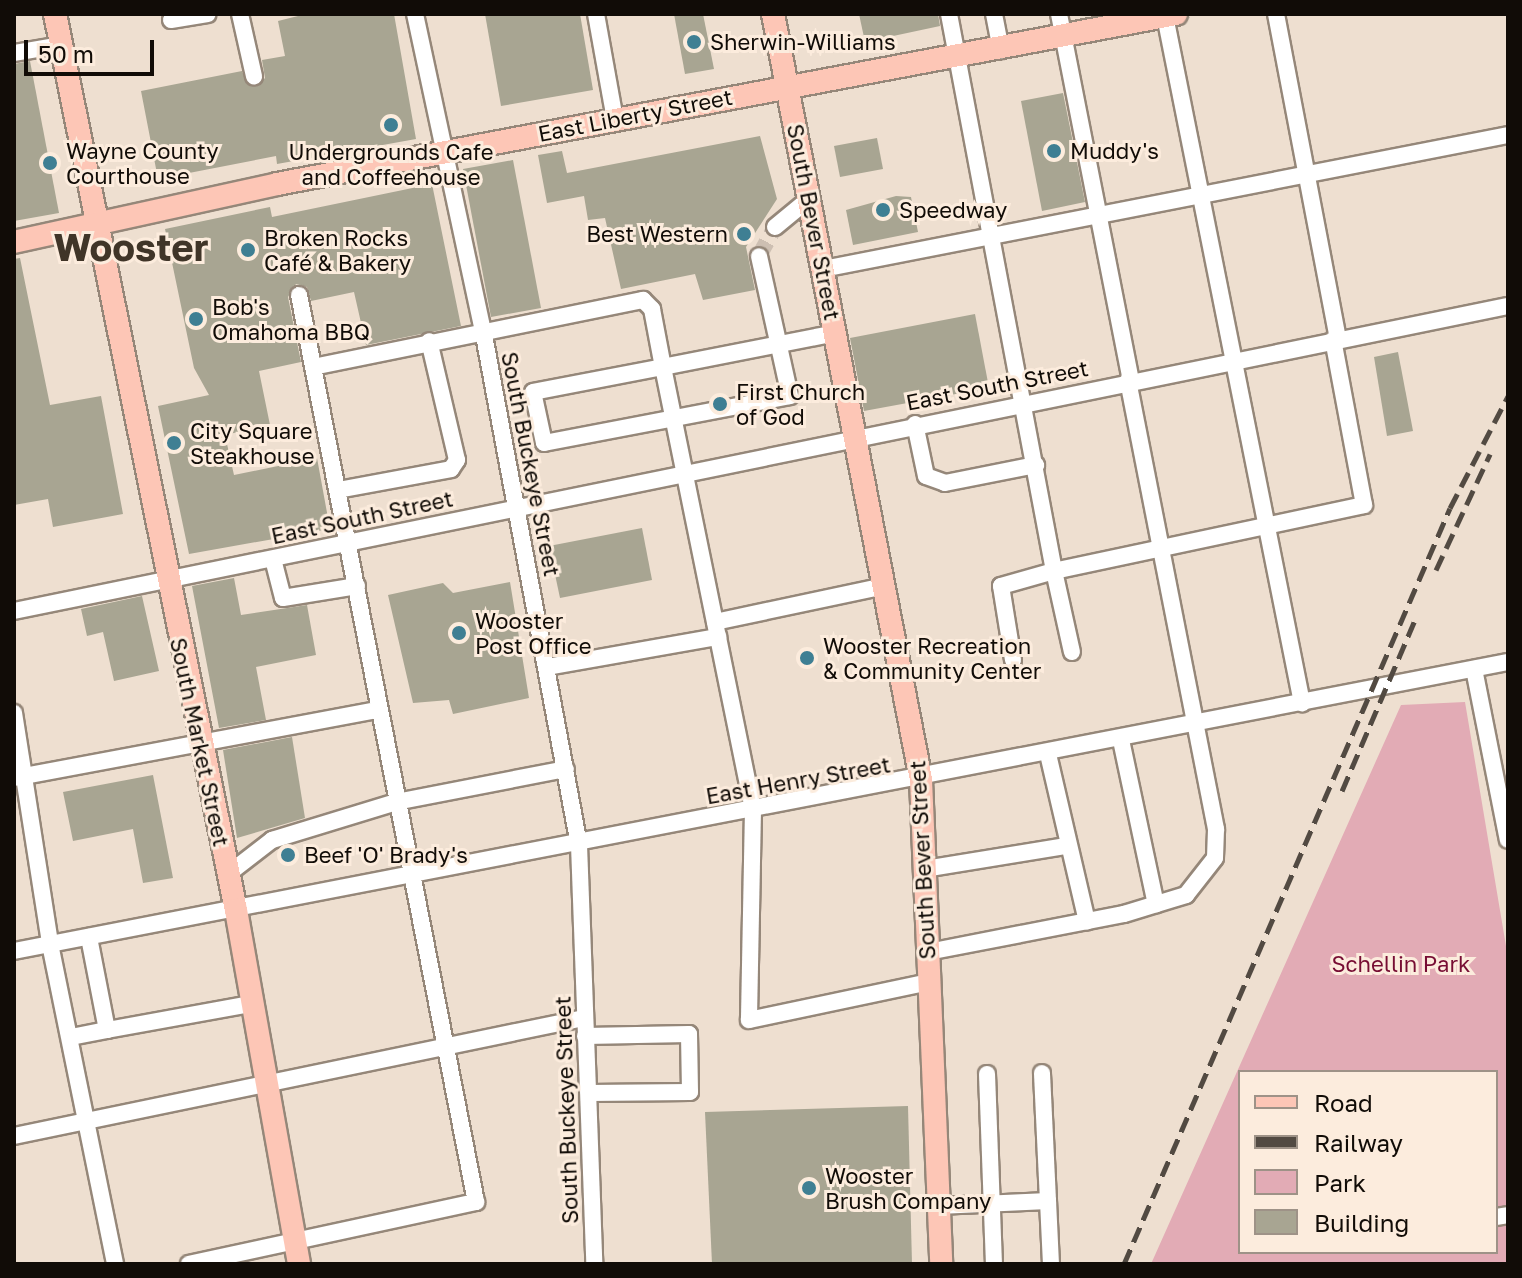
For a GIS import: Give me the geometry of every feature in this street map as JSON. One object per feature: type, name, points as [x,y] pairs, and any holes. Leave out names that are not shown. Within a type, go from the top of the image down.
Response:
[{"type":"main road","name":"South Market Street","points":[[55,14],[198,743],[236,910],[263,1088],[299,1264]]},
{"type":"main road","name":"South Bever Street","points":[[773,14],[857,436],[921,780],[941,1264]]},
{"type":"main road","name":"East Liberty Street","points":[[14,242],[94,222],[786,84],[958,58],[1170,15]]},
{"type":"street","points":[[171,20],[208,14]]},
{"type":"street","points":[[240,14],[254,76]]},
{"type":"street","name":"South Buckeye Street","points":[[415,14],[441,152],[483,330],[579,845],[594,1264]]},
{"type":"street","points":[[596,14],[615,120]]},
{"type":"street","points":[[949,14],[1072,652]]},
{"type":"street","points":[[994,14],[1001,50]]},
{"type":"street","points":[[928,952],[1087,922],[1186,895],[1215,858],[1216,829],[1159,551],[1059,14]]},
{"type":"street","points":[[1013,660],[1001,586],[1054,571],[1268,529],[1364,505],[1276,14]]},
{"type":"street","points":[[1170,15],[1302,703]]},
{"type":"street","points":[[14,53],[61,45]]},
{"type":"street","points":[[823,269],[1203,198],[1508,135]]},
{"type":"street","points":[[775,227],[809,199]]},
{"type":"street","points":[[759,256],[779,344],[790,396],[544,443],[533,392],[663,367],[779,344],[836,333]]},
{"type":"street","points":[[189,1264],[476,1202],[299,295]]},
{"type":"street","points":[[313,367],[483,330],[643,300],[652,309],[753,809],[749,1020],[929,982]]},
{"type":"street","name":"East South Street","points":[[14,611],[350,544],[683,471],[1508,306]]},
{"type":"street","points":[[338,490],[451,469],[457,460],[429,341]]},
{"type":"street","points":[[915,424],[926,476],[945,483],[1036,465]]},
{"type":"street","points":[[273,559],[283,598],[357,586]]},
{"type":"street","points":[[547,667],[716,629],[885,586]]},
{"type":"street","name":"East Henry Street","points":[[14,951],[411,878],[753,809],[921,780],[1508,662]]},
{"type":"street","points":[[1474,669],[1508,840]]},
{"type":"street","points":[[20,777],[378,710]]},
{"type":"street","points":[[14,713],[20,777],[50,944],[90,1120],[115,1264]]},
{"type":"street","points":[[1121,740],[1156,904]]},
{"type":"street","points":[[1048,754],[1066,846],[1087,922]]},
{"type":"street","points":[[228,874],[272,840],[396,802],[566,769]]},
{"type":"street","points":[[924,869],[1066,846]]},
{"type":"street","points":[[89,937],[107,1030]]},
{"type":"street","points":[[71,1037],[250,1004]]},
{"type":"street","points":[[14,1136],[263,1088],[584,1018]]},
{"type":"street","points":[[585,1036],[689,1034],[690,1092],[589,1093]]},
{"type":"street","points":[[1042,1073],[1051,1264]]},
{"type":"street","points":[[987,1074],[994,1264]]},
{"type":"street","points":[[938,1206],[1048,1201]]},
{"type":"green space","name":"Schellin Park","points":[[1465,702],[1508,958],[1508,1264],[1151,1264],[1401,705]]},
{"type":"building","points":[[306,14],[394,14],[416,139],[277,164],[276,156],[158,179],[141,91],[242,71],[247,84],[257,86],[265,78],[262,60],[285,56],[278,21]]},
{"type":"building","points":[[485,14],[580,14],[593,90],[501,106]]},
{"type":"building","name":"Sherwin-Williams","points":[[674,14],[703,14],[714,69],[685,74]]},
{"type":"building","points":[[859,14],[938,14],[940,26],[865,42]]},
{"type":"building","points":[[30,61],[59,213],[14,221],[14,64]]},
{"type":"building","name":"Muddy's","points":[[1063,93],[1085,202],[1042,211],[1021,101]]},
{"type":"building","points":[[760,136],[777,199],[746,247],[755,290],[703,300],[695,274],[621,289],[605,218],[588,220],[584,196],[547,203],[538,155],[562,151],[567,173]]},
{"type":"building","points":[[877,138],[883,169],[840,177],[834,146]]},
{"type":"building","points":[[513,160],[541,308],[491,317],[463,169]]},
{"type":"building","points":[[432,184],[461,326],[366,345],[354,292],[311,301],[307,287],[296,284],[288,297],[301,362],[259,371],[270,425],[225,435],[234,475],[317,458],[330,529],[189,554],[158,406],[209,395],[194,368],[165,229],[270,207],[272,217]]},
{"type":"building","points":[[896,196],[911,197],[918,232],[853,245],[846,210]]},
{"type":"building","points":[[20,258],[50,405],[101,396],[123,514],[53,527],[48,499],[14,505],[14,259]]},
{"type":"building","points":[[975,314],[989,388],[864,411],[850,338]]},
{"type":"building","points":[[1398,352],[1413,431],[1387,436],[1374,357]]},
{"type":"building","points":[[642,528],[652,580],[560,598],[549,546]]},
{"type":"building","points":[[234,578],[241,615],[307,605],[316,655],[256,667],[266,720],[219,728],[192,586]]},
{"type":"building","name":"Wooster Post Office","points":[[510,582],[529,698],[453,714],[449,700],[413,703],[388,595],[443,583],[453,593]]},
{"type":"building","points":[[142,596],[159,671],[114,681],[103,632],[87,636],[81,609]]},
{"type":"building","points":[[292,737],[305,818],[237,838],[223,750]]},
{"type":"building","points":[[153,775],[173,878],[143,883],[133,829],[73,841],[63,792]]},
{"type":"building","name":"Wooster Brush Company","points":[[908,1106],[912,1264],[712,1264],[705,1112]]},
{"type":"tunnel","points":[[759,256],[775,227]]},
{"type":"railway","points":[[1124,1264],[1450,508],[1508,396]]},
{"type":"railway","points":[[1436,570],[1490,454]]},
{"type":"railway","points":[[1342,791],[1414,622]]},
{"type":"place","name":"Sherwin-Williams","points":[[694,42]]},
{"type":"place","name":"Undergrounds Cafe and Coffeehouse","points":[[391,125]]},
{"type":"place","name":"Muddy's","points":[[1054,151]]},
{"type":"place","name":"Wayne County Courthouse","points":[[50,163]]},
{"type":"place","name":"Speedway","points":[[883,210]]},
{"type":"place","name":"Best Western","points":[[744,234]]},
{"type":"place","name":"Broken Rocks Café & Bakery","points":[[248,250]]},
{"type":"place","name":"Bob's Omahoma BBQ","points":[[196,319]]},
{"type":"place","name":"First Church of God","points":[[720,404]]},
{"type":"place","name":"City Square Steakhouse","points":[[174,443]]},
{"type":"place","name":"Wooster Post Office","points":[[459,633]]},
{"type":"place","name":"Wooster Recreation & Community Center","points":[[807,658]]},
{"type":"place","name":"Beef 'O' Brady's","points":[[288,855]]},
{"type":"place","name":"Wooster Brush Company","points":[[809,1188]]},
{"type":"district","name":"Wooster","points":[[131,247]]}]
